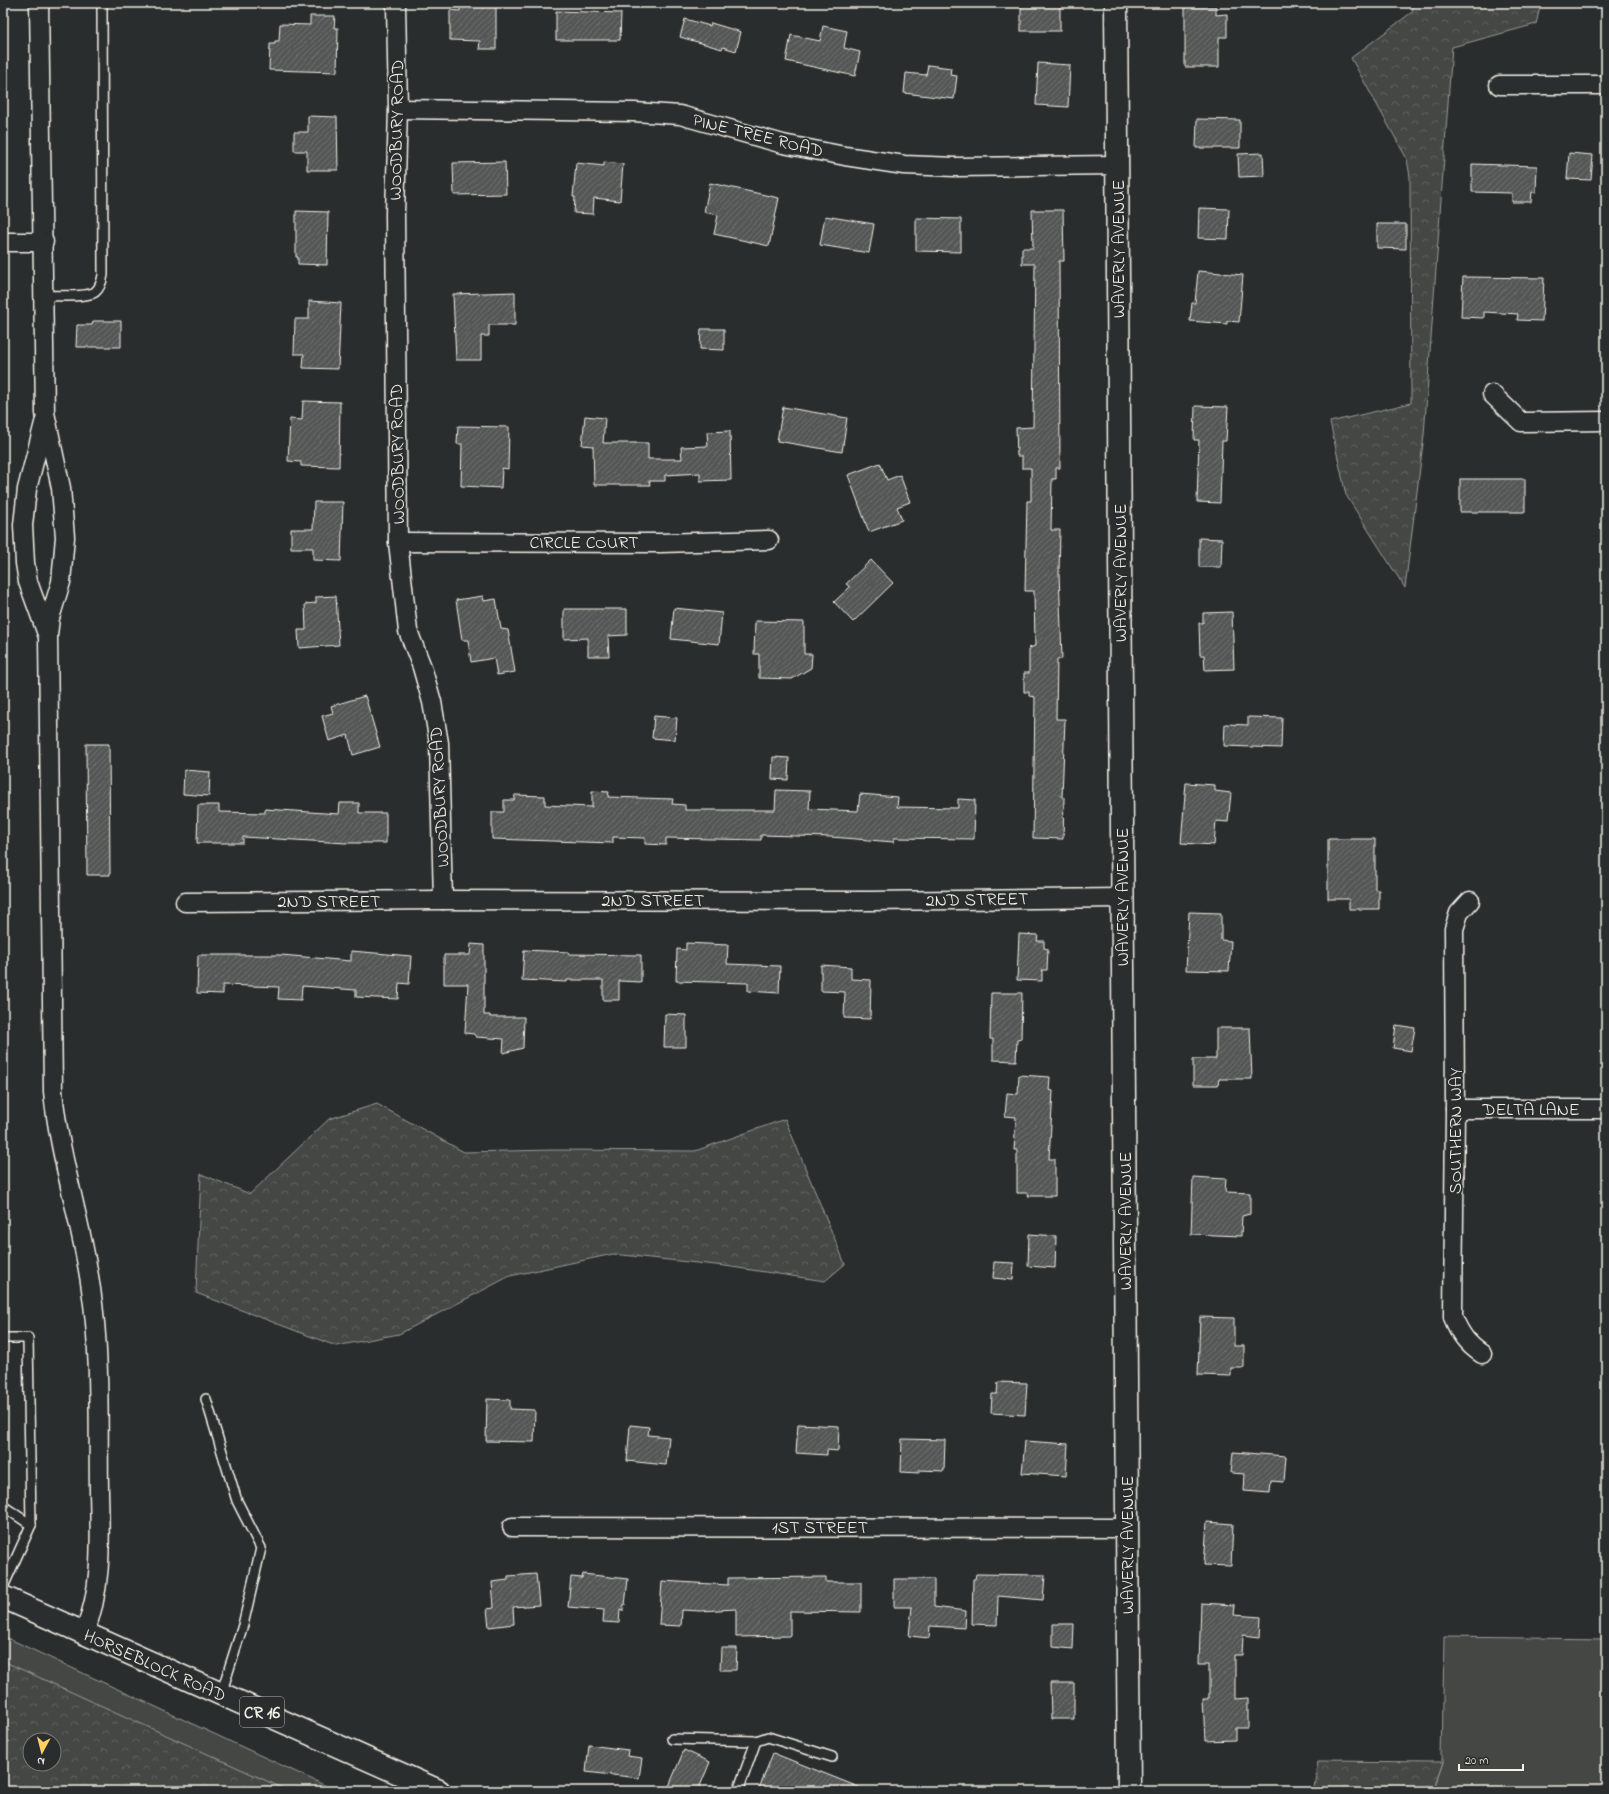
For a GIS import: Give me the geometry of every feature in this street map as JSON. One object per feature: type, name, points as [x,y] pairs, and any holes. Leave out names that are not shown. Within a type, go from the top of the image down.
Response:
[{"type":"street","points":[[39,3],[46,413],[60,488],[65,537],[61,582],[50,618],[48,635],[53,1090],[59,1135],[85,1250],[95,1319],[97,1353],[100,1530],[98,1584],[92,1614],[84,1633]]},
{"type":"street","name":"WOODBURY ROAD","points":[[396,3],[398,109],[395,214],[398,542],[408,631],[422,667],[432,702],[439,744],[443,900]]},
{"type":"street","name":"WAVERLY AVENUE","points":[[1116,3],[1129,1791]]},
{"type":"street","points":[[1499,84],[1606,85]]},
{"type":"street","name":"PINE TREE ROAD","points":[[398,109],[634,112],[680,115],[783,144],[845,156],[904,165],[955,167],[1118,165]]},
{"type":"street","points":[[3,242],[44,242]]},
{"type":"street","points":[[1492,394],[1521,422],[1606,421]]},
{"type":"street","points":[[46,413],[41,440],[27,489],[23,525],[25,563],[28,582],[48,635]]},
{"type":"street","name":"CIRCLE COURT","points":[[398,542],[660,543],[769,540]]},
{"type":"street","name":"2ND STREET","points":[[185,902],[443,900],[870,901],[1122,898]]},
{"type":"street","name":"SOUTHERN WAY","points":[[1470,901],[1459,914],[1454,928],[1455,1109],[1453,1317],[1460,1334],[1471,1347],[1482,1354]]},
{"type":"street","name":"DELTA LANE","points":[[1455,1109],[1606,1109]]},
{"type":"street","name":"1ST STREET","points":[[512,1527],[1127,1528]]},
{"type":"street","name":"HORSEBLOCK ROAD","points":[[3,1597],[439,1791]]},
{"type":"lane","points":[[45,296],[86,295],[95,292],[101,284],[103,275],[102,3]]},
{"type":"lane","points":[[3,1338],[28,1338],[31,1525],[3,1587]]},
{"type":"lane","points":[[206,1399],[237,1501],[261,1548],[243,1625],[221,1694]]},
{"type":"lane","points":[[3,1506],[31,1525]]},
{"type":"lane","points":[[672,1739],[756,1741],[768,1737],[832,1757]]},
{"type":"lane","points":[[738,1791],[756,1741]]},
{"type":"green space","points":[[1414,3],[1541,3],[1536,24],[1452,47],[1424,435],[1405,588],[1346,495],[1330,422],[1411,403],[1410,177],[1407,159],[1351,58],[1412,12]]},
{"type":"green space","points":[[377,1104],[464,1152],[553,1150],[695,1151],[785,1119],[845,1264],[825,1281],[725,1266],[613,1254],[510,1276],[399,1334],[336,1346],[196,1293],[201,1174],[250,1194],[329,1119]]},
{"type":"green space","points":[[3,1636],[337,1791],[3,1791]]},
{"type":"green space","points":[[1444,1637],[1606,1639],[1606,1791],[1432,1791],[1442,1762]]},
{"type":"green space","points":[[3,1661],[289,1791],[3,1791]]},
{"type":"green space","points":[[1318,1761],[1442,1762],[1432,1791],[1313,1791]]},
{"type":"building","points":[[460,3],[496,3],[496,49],[479,49],[480,41],[450,40],[450,10],[460,11]]},
{"type":"building","points":[[1021,3],[1060,3],[1060,31],[1021,31]]},
{"type":"building","points":[[1185,6],[1216,6],[1216,15],[1227,14],[1227,37],[1219,37],[1219,67],[1185,67]]},
{"type":"building","points":[[556,11],[621,13],[620,40],[556,40]]},
{"type":"building","points":[[310,16],[335,16],[334,28],[338,28],[337,72],[269,70],[270,44],[275,44],[275,41],[279,41],[280,24],[310,25]]},
{"type":"building","points":[[685,19],[710,26],[711,23],[741,32],[736,51],[723,47],[722,49],[680,37]]},
{"type":"building","points":[[823,26],[847,31],[844,48],[860,52],[855,76],[786,61],[791,35],[820,41]]},
{"type":"building","points":[[1038,63],[1070,65],[1068,107],[1036,105]]},
{"type":"building","points":[[928,65],[951,68],[950,75],[957,76],[954,99],[904,93],[906,73],[926,75]]},
{"type":"building","points":[[308,116],[337,117],[338,170],[307,170],[307,151],[294,151],[294,132],[308,132]]},
{"type":"building","points":[[1197,119],[1240,120],[1240,148],[1196,148]]},
{"type":"building","points":[[1263,153],[1264,176],[1239,177],[1238,154]]},
{"type":"building","points":[[1569,153],[1593,155],[1591,180],[1567,179]]},
{"type":"building","points":[[505,162],[506,194],[454,195],[453,163]]},
{"type":"building","points":[[604,162],[623,164],[620,201],[594,198],[593,214],[574,213],[575,197],[573,197],[576,163],[604,166]]},
{"type":"building","points":[[1472,164],[1537,166],[1536,192],[1532,192],[1531,202],[1512,202],[1512,193],[1472,192]]},
{"type":"building","points":[[710,183],[779,198],[769,246],[714,234],[718,215],[704,212]]},
{"type":"building","points":[[1199,208],[1229,209],[1228,239],[1198,238]]},
{"type":"building","points":[[1032,210],[1063,210],[1064,261],[1059,261],[1060,468],[1056,468],[1056,479],[1052,479],[1051,530],[1060,530],[1059,572],[1062,659],[1057,659],[1056,719],[1065,719],[1062,797],[1064,797],[1063,839],[1033,838],[1035,697],[1029,696],[1029,692],[1024,692],[1024,673],[1029,673],[1029,648],[1035,646],[1034,591],[1025,591],[1027,501],[1031,501],[1031,468],[1022,468],[1022,456],[1017,456],[1016,428],[1033,427],[1035,264],[1022,264],[1022,248],[1033,248]]},
{"type":"building","points":[[296,211],[328,212],[327,265],[298,264],[298,257],[296,257]]},
{"type":"building","points":[[825,216],[874,224],[869,253],[820,245]]},
{"type":"building","points":[[916,218],[961,219],[961,252],[916,251]]},
{"type":"building","points":[[1377,224],[1406,224],[1406,249],[1377,248]]},
{"type":"building","points":[[1198,271],[1243,275],[1239,322],[1227,321],[1227,324],[1190,321],[1192,303],[1195,303]]},
{"type":"building","points":[[1463,277],[1544,278],[1542,321],[1517,320],[1518,314],[1484,312],[1484,318],[1461,317]]},
{"type":"building","points":[[515,292],[515,325],[489,325],[489,336],[481,336],[481,360],[456,360],[453,294]]},
{"type":"building","points":[[309,301],[341,303],[338,369],[303,368],[304,354],[294,354],[295,319],[309,319]]},
{"type":"building","points":[[93,321],[121,321],[121,347],[76,347],[77,325],[92,325]]},
{"type":"building","points":[[701,329],[724,329],[724,350],[700,349]]},
{"type":"building","points":[[303,401],[340,402],[339,467],[301,466],[301,462],[288,461],[290,419],[302,420]]},
{"type":"building","points":[[1195,406],[1228,407],[1226,441],[1222,441],[1220,503],[1197,502],[1199,440],[1194,440]]},
{"type":"building","points":[[783,407],[847,418],[842,452],[777,441]]},
{"type":"building","points":[[585,416],[605,418],[603,443],[648,443],[648,459],[682,459],[681,447],[708,446],[707,432],[730,431],[731,480],[700,481],[700,473],[665,475],[665,481],[649,481],[650,485],[594,485],[593,446],[582,445]]},
{"type":"building","points":[[458,426],[509,427],[508,469],[502,468],[501,488],[461,486],[462,444],[457,444]]},
{"type":"building","points":[[880,463],[887,480],[900,475],[910,502],[897,507],[902,520],[869,532],[848,475]]},
{"type":"building","points":[[1460,479],[1525,479],[1525,512],[1460,512]]},
{"type":"building","points":[[314,502],[343,502],[341,561],[313,560],[313,548],[291,548],[291,529],[313,529]]},
{"type":"building","points":[[1199,538],[1222,539],[1221,567],[1199,567]]},
{"type":"building","points":[[871,560],[893,583],[853,622],[834,602],[850,587],[846,584]]},
{"type":"building","points":[[336,596],[339,645],[299,648],[298,630],[306,630],[305,604],[316,603],[316,597]]},
{"type":"building","points":[[483,596],[484,601],[496,599],[501,629],[508,630],[515,672],[497,675],[494,658],[471,662],[468,640],[462,640],[456,600]]},
{"type":"building","points":[[674,608],[722,613],[719,644],[671,639]]},
{"type":"building","points":[[564,609],[627,609],[627,635],[608,636],[609,656],[588,656],[588,638],[564,639]]},
{"type":"building","points":[[1232,612],[1234,669],[1205,670],[1204,655],[1200,655],[1199,623],[1203,623],[1203,613]]},
{"type":"building","points":[[755,621],[804,622],[804,654],[812,654],[811,668],[792,679],[759,678],[759,654],[754,654]]},
{"type":"building","points":[[365,696],[380,747],[353,755],[348,735],[329,741],[322,716],[333,713],[331,706]]},
{"type":"building","points":[[654,716],[677,718],[675,740],[652,738]]},
{"type":"building","points":[[1248,717],[1282,718],[1281,748],[1224,746],[1225,724],[1248,725]]},
{"type":"building","points":[[86,744],[109,744],[110,875],[87,875]]},
{"type":"building","points":[[773,757],[789,758],[788,780],[772,779]]},
{"type":"building","points":[[184,770],[210,772],[209,796],[183,794]]},
{"type":"building","points":[[1186,783],[1215,785],[1215,791],[1231,793],[1228,822],[1216,821],[1214,845],[1181,843]]},
{"type":"building","points":[[776,790],[810,791],[809,809],[858,811],[860,794],[898,797],[897,807],[958,808],[958,799],[975,800],[974,839],[894,838],[894,842],[831,837],[761,835],[761,840],[666,838],[666,845],[645,844],[645,838],[613,837],[613,843],[492,839],[492,812],[504,812],[504,800],[514,800],[515,795],[545,796],[545,805],[592,807],[592,791],[609,792],[608,797],[673,799],[672,804],[685,805],[685,810],[775,810]]},
{"type":"building","points":[[340,803],[359,803],[359,813],[386,813],[386,843],[346,843],[243,837],[243,843],[197,843],[198,805],[219,805],[219,812],[265,813],[265,809],[339,814]]},
{"type":"building","points":[[1328,839],[1375,839],[1375,890],[1379,890],[1379,909],[1349,909],[1349,899],[1328,899]]},
{"type":"building","points":[[1189,912],[1221,913],[1221,940],[1231,941],[1229,971],[1186,970]]},
{"type":"building","points":[[1019,934],[1038,935],[1037,941],[1044,941],[1044,948],[1048,949],[1047,970],[1042,970],[1042,981],[1017,980]]},
{"type":"building","points":[[686,943],[728,945],[727,964],[780,966],[779,993],[748,991],[748,983],[676,981],[677,949],[686,950]]},
{"type":"building","points":[[471,944],[484,945],[484,1015],[490,1015],[490,1017],[524,1017],[523,1048],[503,1053],[504,1039],[476,1037],[474,1034],[465,1033],[468,984],[444,984],[444,955],[470,955]]},
{"type":"building","points":[[524,950],[569,952],[568,954],[641,955],[641,982],[619,981],[619,1000],[603,1000],[603,980],[567,980],[567,982],[522,980]]},
{"type":"building","points":[[351,951],[411,956],[409,984],[399,983],[398,999],[356,997],[356,990],[302,986],[301,1000],[278,999],[279,987],[223,985],[223,994],[197,993],[198,955],[281,955],[351,961]]},
{"type":"building","points":[[821,965],[851,967],[851,979],[871,980],[870,1019],[844,1018],[845,992],[821,991]]},
{"type":"building","points":[[991,993],[1022,993],[1021,1039],[1017,1040],[1016,1061],[993,1060],[993,1039],[990,1039]]},
{"type":"building","points":[[665,1014],[686,1015],[686,1047],[664,1047]]},
{"type":"building","points":[[1396,1025],[1415,1028],[1411,1051],[1393,1048]]},
{"type":"building","points":[[1216,1028],[1250,1028],[1252,1079],[1219,1079],[1218,1085],[1193,1085],[1193,1059],[1216,1059]]},
{"type":"building","points":[[1019,1075],[1050,1077],[1049,1090],[1053,1091],[1049,1159],[1055,1159],[1055,1196],[1028,1196],[1028,1193],[1017,1193],[1017,1150],[1014,1150],[1016,1117],[1005,1116],[1007,1093],[1018,1094]]},
{"type":"building","points":[[1193,1177],[1226,1179],[1225,1192],[1250,1193],[1250,1214],[1242,1216],[1241,1236],[1191,1234]]},
{"type":"building","points":[[1029,1234],[1056,1236],[1055,1268],[1028,1266]]},
{"type":"building","points":[[994,1262],[1014,1263],[1013,1280],[993,1278]]},
{"type":"building","points":[[1200,1317],[1234,1318],[1234,1346],[1244,1346],[1244,1368],[1231,1368],[1231,1376],[1198,1375]]},
{"type":"building","points":[[998,1382],[1027,1383],[1025,1415],[991,1413],[992,1394],[997,1394]]},
{"type":"building","points":[[487,1399],[510,1400],[510,1409],[535,1410],[534,1442],[486,1441]]},
{"type":"building","points":[[798,1424],[839,1426],[838,1451],[827,1450],[827,1455],[796,1453]]},
{"type":"building","points":[[630,1425],[649,1427],[648,1435],[669,1437],[666,1465],[627,1461]]},
{"type":"building","points":[[902,1439],[945,1440],[944,1471],[919,1470],[919,1473],[901,1472]]},
{"type":"building","points":[[1025,1441],[1068,1444],[1066,1476],[1022,1473]]},
{"type":"building","points":[[1233,1452],[1286,1456],[1284,1482],[1271,1481],[1270,1493],[1244,1491],[1245,1474],[1231,1473]]},
{"type":"building","points":[[1207,1522],[1233,1524],[1231,1566],[1204,1565]]},
{"type":"building","points":[[536,1574],[539,1605],[513,1607],[514,1624],[489,1627],[487,1609],[494,1608],[492,1582],[508,1580],[508,1576]]},
{"type":"building","points":[[583,1574],[628,1579],[625,1605],[623,1605],[623,1611],[620,1610],[619,1623],[603,1622],[604,1610],[568,1607],[571,1577],[582,1578]]},
{"type":"building","points":[[976,1574],[1045,1575],[1043,1600],[998,1596],[997,1625],[972,1624],[973,1579],[975,1579]]},
{"type":"building","points":[[826,1577],[826,1582],[861,1582],[861,1612],[790,1611],[790,1636],[736,1637],[736,1609],[700,1611],[682,1610],[681,1626],[659,1625],[662,1581],[728,1585],[728,1578]]},
{"type":"building","points":[[894,1579],[934,1579],[934,1607],[966,1611],[965,1628],[930,1626],[929,1638],[909,1636],[912,1607],[894,1607]]},
{"type":"building","points":[[1201,1603],[1235,1605],[1234,1615],[1261,1617],[1260,1637],[1243,1635],[1242,1655],[1235,1655],[1235,1699],[1248,1698],[1248,1728],[1235,1728],[1235,1740],[1205,1741],[1203,1698],[1209,1698],[1209,1664],[1199,1664]]},
{"type":"building","points":[[1053,1624],[1074,1624],[1073,1649],[1053,1647]]},
{"type":"building","points":[[721,1648],[737,1648],[736,1670],[720,1670]]},
{"type":"building","points":[[1050,1683],[1074,1683],[1074,1719],[1051,1719]]},
{"type":"building","points":[[589,1745],[628,1750],[627,1756],[642,1758],[639,1778],[586,1772]]},
{"type":"building","points":[[684,1750],[710,1762],[698,1791],[667,1791]]},
{"type":"building","points":[[773,1753],[866,1790],[866,1791],[758,1791]]}]
